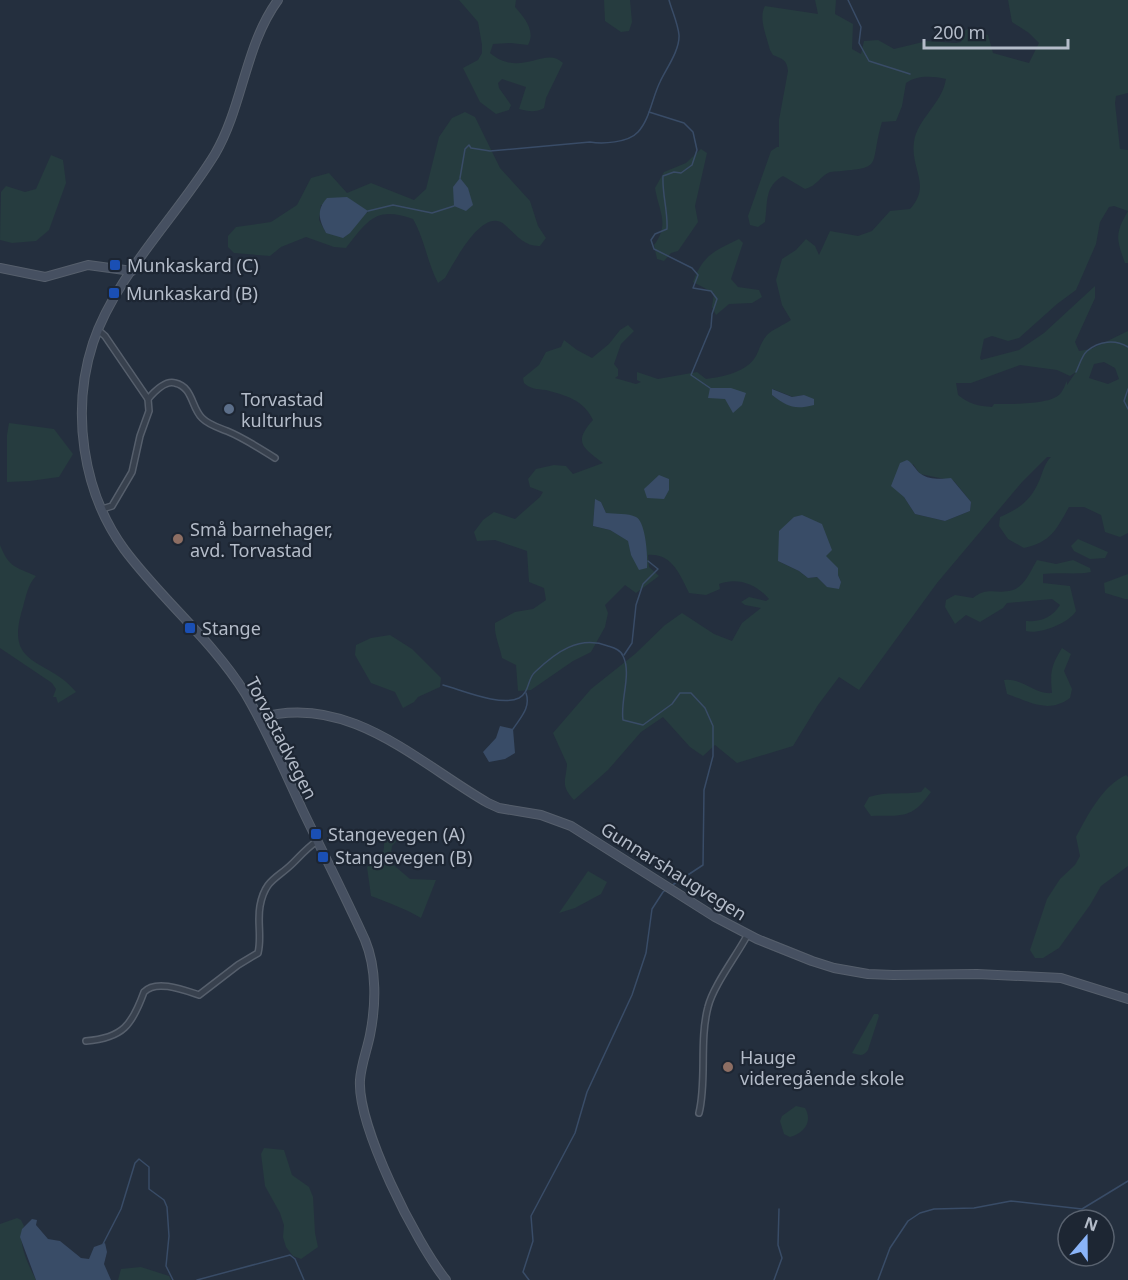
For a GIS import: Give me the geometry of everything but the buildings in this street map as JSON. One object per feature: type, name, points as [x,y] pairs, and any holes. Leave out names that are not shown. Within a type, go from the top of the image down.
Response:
[{"type":"main road","name":"Torvastadvegen","points":[[278,0],[261,30],[220,144],[112,301],[98,330],[84,380],[82,426],[87,465],[102,508],[125,550],[227,669],[259,717],[365,940],[374,981],[372,1018],[360,1081],[364,1110],[406,1216],[427,1256],[446,1280]]},
{"type":"main road","points":[[0,268],[45,277],[88,265],[132,271]]},
{"type":"main road","name":"Gunnarshaugvegen","points":[[259,717],[292,711],[305,712],[333,717],[394,741],[488,803],[499,808],[541,815],[579,830],[715,918],[812,962],[854,972],[900,976],[977,974],[1061,978],[1128,999]]},
{"type":"street","points":[[98,330],[105,336],[148,399],[149,411],[138,442],[132,472],[112,506],[102,508]]},
{"type":"street","points":[[148,399],[166,383],[173,382],[184,387],[190,394],[199,415],[207,422],[254,444],[276,458]]},
{"type":"street","points":[[86,1041],[112,1036],[123,1030],[134,1018],[147,988],[168,987],[199,996],[238,965],[258,953],[259,908],[267,886],[303,851],[317,841]]},
{"type":"street","points":[[699,1113],[708,1005],[748,934]]},
{"type":"green space","points":[[459,0],[516,0],[515,7],[530,29],[528,45],[493,44],[490,53],[501,60],[512,63],[548,57],[556,58],[563,63],[546,98],[544,108],[535,111],[519,109],[526,87],[502,79],[498,83],[499,88],[511,105],[509,110],[496,114],[480,102],[463,68],[478,60],[482,53],[478,22]]},
{"type":"green space","points":[[604,0],[630,0],[632,22],[629,31],[621,32],[605,21]]},
{"type":"green space","points":[[815,0],[836,0],[835,14],[853,24],[852,49],[861,54],[864,41],[878,40],[894,49],[927,41],[956,43],[961,42],[964,31],[969,28],[988,35],[993,53],[1029,63],[1039,43],[1012,22],[1008,0],[1128,0],[1128,93],[1116,96],[1115,103],[1120,149],[1128,150],[1128,211],[1114,206],[1109,207],[1100,222],[1096,244],[1076,290],[1019,338],[1008,341],[992,336],[984,339],[980,358],[981,360],[1019,350],[1044,333],[1095,286],[1095,298],[1075,342],[1079,351],[1091,349],[1128,331],[1128,533],[1120,537],[1105,532],[1101,515],[1084,507],[1069,507],[1052,534],[1041,542],[1024,548],[1008,539],[999,526],[1000,517],[1020,507],[1029,498],[1051,457],[1047,457],[1022,482],[937,583],[859,690],[839,677],[818,705],[793,746],[737,763],[715,745],[703,756],[690,747],[663,717],[641,732],[608,770],[574,800],[565,786],[567,764],[553,733],[591,689],[682,613],[714,634],[732,641],[742,623],[761,608],[741,602],[749,597],[766,601],[769,599],[758,589],[746,583],[733,581],[719,584],[720,589],[706,595],[689,593],[669,561],[656,555],[648,555],[649,567],[659,576],[636,593],[625,585],[605,605],[608,613],[605,627],[591,652],[573,661],[531,690],[518,691],[516,665],[502,658],[495,623],[515,612],[533,609],[546,600],[544,588],[529,582],[527,551],[495,540],[477,541],[474,532],[483,520],[494,512],[515,519],[540,497],[543,492],[530,487],[528,479],[536,469],[554,465],[566,466],[573,474],[603,463],[583,445],[583,434],[593,420],[585,408],[567,396],[531,388],[524,383],[523,378],[539,365],[546,352],[561,347],[564,340],[592,358],[628,325],[634,331],[621,344],[614,364],[618,369],[618,376],[615,378],[636,384],[641,382],[637,380],[637,372],[658,379],[697,372],[706,379],[734,373],[752,362],[767,335],[791,320],[782,305],[776,280],[782,259],[796,250],[806,239],[815,246],[819,255],[830,231],[858,236],[872,231],[890,211],[910,209],[916,200],[920,184],[914,142],[920,126],[940,96],[946,79],[925,77],[906,83],[902,106],[896,121],[882,122],[874,157],[868,166],[830,172],[813,186],[805,189],[783,176],[770,190],[765,222],[758,227],[750,225],[748,216],[771,151],[779,147],[779,120],[788,71],[785,62],[773,55],[770,50],[765,34],[763,11],[765,6],[818,14]],"holes":[[[1104,362],[1115,368],[1119,379],[1108,384],[1089,378],[1094,364]],[[1020,365],[1057,370],[1070,376],[1076,372],[1055,398],[1029,403],[994,404],[992,407],[974,404],[962,398],[958,395],[956,383],[971,383]],[[773,389],[793,397],[804,395],[814,404],[797,406],[772,395]],[[913,464],[920,474],[954,481],[971,502],[970,511],[945,521],[915,514],[904,497]],[[595,500],[601,502],[606,513],[648,561],[631,555],[629,541],[610,530],[593,526]],[[778,561],[838,575],[841,582],[827,587],[817,577],[808,578],[799,571]]]},
{"type":"green space","points":[[465,112],[475,117],[500,168],[530,201],[538,226],[546,238],[540,246],[530,245],[505,225],[496,221],[488,223],[470,238],[445,278],[438,283],[413,219],[400,215],[381,215],[374,218],[346,248],[334,247],[306,237],[281,247],[270,256],[234,253],[228,247],[228,236],[236,227],[271,222],[297,205],[311,178],[329,173],[347,193],[371,183],[414,200],[426,189],[439,137],[452,118]],"holes":[[[321,205],[368,212],[326,233],[319,220]]]},
{"type":"green space","points":[[701,149],[707,153],[695,206],[698,222],[678,251],[671,253],[664,261],[657,259],[654,245],[659,238],[662,218],[655,188],[664,172],[686,163]]},
{"type":"green space","points":[[51,155],[63,160],[66,183],[49,230],[36,241],[12,243],[0,240],[1,192],[6,186],[25,192],[36,189]]},
{"type":"green space","points":[[1128,211],[1128,263],[1125,263],[1118,236]]},
{"type":"green space","points":[[739,239],[743,243],[731,279],[738,287],[759,290],[762,297],[752,303],[729,304],[716,315],[712,307],[714,293],[693,282],[710,255]]},
{"type":"green space","points":[[9,423],[54,429],[73,454],[59,477],[7,482]]},
{"type":"green space","points":[[1078,539],[1108,552],[1105,558],[1090,559],[1074,551],[1071,546]]},
{"type":"green space","points":[[0,545],[10,563],[36,576],[29,586],[25,599],[18,627],[19,642],[24,652],[32,660],[65,681],[76,692],[58,703],[56,697],[53,697],[56,689],[52,683],[0,648]]},
{"type":"green space","points":[[1037,560],[1056,564],[1073,560],[1090,568],[1091,572],[1085,573],[1043,574],[1043,583],[1070,586],[1076,611],[1067,620],[1046,630],[1026,631],[1026,621],[1045,618],[1057,609],[1060,605],[1052,599],[1007,603],[980,622],[966,615],[955,624],[945,607],[946,600],[955,595],[973,598],[983,592],[1013,590],[1024,581]]},
{"type":"green space","points":[[1128,574],[1128,599],[1105,593],[1104,583]]},
{"type":"green space","points":[[390,635],[412,649],[441,678],[440,687],[418,697],[403,708],[395,692],[371,683],[355,655],[356,645],[371,638]]},
{"type":"green space","points":[[1062,648],[1071,654],[1064,671],[1072,689],[1070,698],[1062,703],[1046,706],[1007,694],[1004,680],[1016,681],[1046,693],[1052,693],[1052,669]]},
{"type":"green space","points":[[1126,775],[1128,777],[1128,866],[1101,886],[1059,948],[1043,958],[1035,958],[1030,950],[1047,899],[1060,879],[1075,865],[1080,856],[1076,837],[1103,794],[1117,780]]},
{"type":"green space","points":[[925,787],[931,792],[918,807],[905,814],[871,816],[864,806],[869,797],[921,792]]},
{"type":"green space","points":[[400,837],[392,846],[390,862],[410,879],[436,880],[421,918],[371,896],[367,867],[382,854],[384,838]]},
{"type":"green space","points":[[588,871],[607,882],[601,894],[575,908],[559,913]]},
{"type":"green space","points":[[874,1014],[879,1016],[868,1050],[863,1055],[852,1053]]},
{"type":"green space","points":[[796,1106],[805,1108],[808,1118],[803,1130],[790,1137],[784,1134],[780,1121],[782,1116]]},
{"type":"green space","points":[[264,1148],[284,1150],[292,1175],[309,1187],[313,1197],[318,1247],[301,1259],[293,1256],[286,1247],[283,1237],[284,1225],[280,1213],[265,1186],[261,1154]]},
{"type":"green space","points":[[17,1218],[24,1226],[22,1246],[36,1280],[0,1280],[0,1224]]},
{"type":"green space","points":[[141,1267],[169,1276],[171,1280],[118,1280],[121,1269]]},
{"type":"water","points":[[460,178],[468,188],[473,205],[466,211],[454,206],[453,187]]},
{"type":"water","points":[[347,197],[368,211],[343,238],[326,233],[320,215],[321,207],[327,198]]},
{"type":"water","points":[[710,388],[731,388],[746,393],[742,405],[733,413],[725,399],[708,398]]},
{"type":"water","points":[[772,389],[792,397],[804,395],[814,399],[814,405],[796,407],[787,405],[772,395]]},
{"type":"water","points":[[907,460],[924,476],[936,479],[951,478],[971,502],[970,511],[945,521],[915,514],[904,497],[891,486],[900,463]]},
{"type":"water","points":[[659,475],[669,479],[669,490],[664,499],[647,498],[644,489]]},
{"type":"water","points":[[595,499],[601,502],[606,513],[629,515],[639,520],[646,541],[647,568],[639,570],[631,555],[628,541],[610,530],[593,526]]},
{"type":"water","points":[[802,515],[822,524],[832,550],[826,556],[838,568],[841,582],[839,589],[827,587],[817,577],[808,578],[778,561],[779,531],[794,517]]},
{"type":"water","points":[[500,726],[513,729],[515,753],[505,759],[489,762],[483,752],[496,738]]},
{"type":"water","points":[[32,1219],[37,1220],[36,1225],[48,1239],[60,1241],[81,1258],[89,1259],[94,1247],[105,1243],[107,1252],[104,1264],[111,1280],[36,1280],[20,1237],[22,1229]]},
{"type":"waterway","points":[[460,178],[465,149],[469,145],[471,148],[490,151],[590,142],[608,143],[634,136],[645,121],[657,88],[679,41],[669,0]]},
{"type":"waterway","points":[[848,0],[861,27],[859,43],[869,61],[910,74]]},
{"type":"waterway","points":[[649,112],[684,123],[693,132],[697,150],[692,165],[681,173],[674,172],[663,176],[667,229],[655,234],[651,240],[654,249],[692,268],[698,275],[693,288],[711,291],[717,299],[711,327],[691,375],[710,388]]},
{"type":"waterway","points":[[368,211],[393,205],[432,213],[454,206]]},
{"type":"waterway","points":[[1076,372],[1085,353],[1097,345],[1112,342],[1128,347]]},
{"type":"waterway","points":[[1128,389],[1124,401],[1128,409]]},
{"type":"waterway","points":[[624,655],[632,643],[636,605],[643,584],[658,569],[648,561]]},
{"type":"waterway","points":[[443,685],[492,699],[519,698],[525,692],[532,675],[551,658],[578,644],[597,643],[613,648],[623,656],[626,671],[623,720],[643,725],[672,704],[680,693],[691,693],[705,708],[713,726],[713,756],[704,790],[703,865],[671,886]]},
{"type":"waterway","points":[[513,729],[526,707],[526,693]]},
{"type":"waterway","points":[[529,1280],[523,1272],[533,1241],[531,1216],[575,1133],[587,1092],[632,995],[646,953],[652,909],[667,889]]},
{"type":"waterway","points":[[103,1244],[121,1209],[135,1163],[139,1159],[149,1167],[149,1189],[164,1200],[167,1207],[169,1236],[166,1266],[173,1280]]},
{"type":"waterway","points":[[878,1280],[890,1248],[908,1221],[920,1213],[934,1209],[974,1208],[1011,1201],[1082,1209],[1128,1181]]},
{"type":"waterway","points":[[774,1280],[782,1258],[778,1245],[779,1209]]},
{"type":"waterway","points":[[197,1280],[290,1255],[295,1259],[304,1280]]},
{"type":"place","name":"Munkaskard (C)","points":[[115,265]]},
{"type":"place","name":"Munkaskard (B)","points":[[114,293]]},
{"type":"place","name":"Torvastad kulturhus","points":[[229,409]]},
{"type":"place","name":"Små barnehager, avd. Torvastad","points":[[178,539]]},
{"type":"place","name":"Stange","points":[[190,628]]},
{"type":"place","name":"Stangevegen (A)","points":[[316,834]]},
{"type":"place","name":"Stangevegen (B)","points":[[323,857]]},
{"type":"place","name":"Hauge videregående skole","points":[[728,1067]]}]
